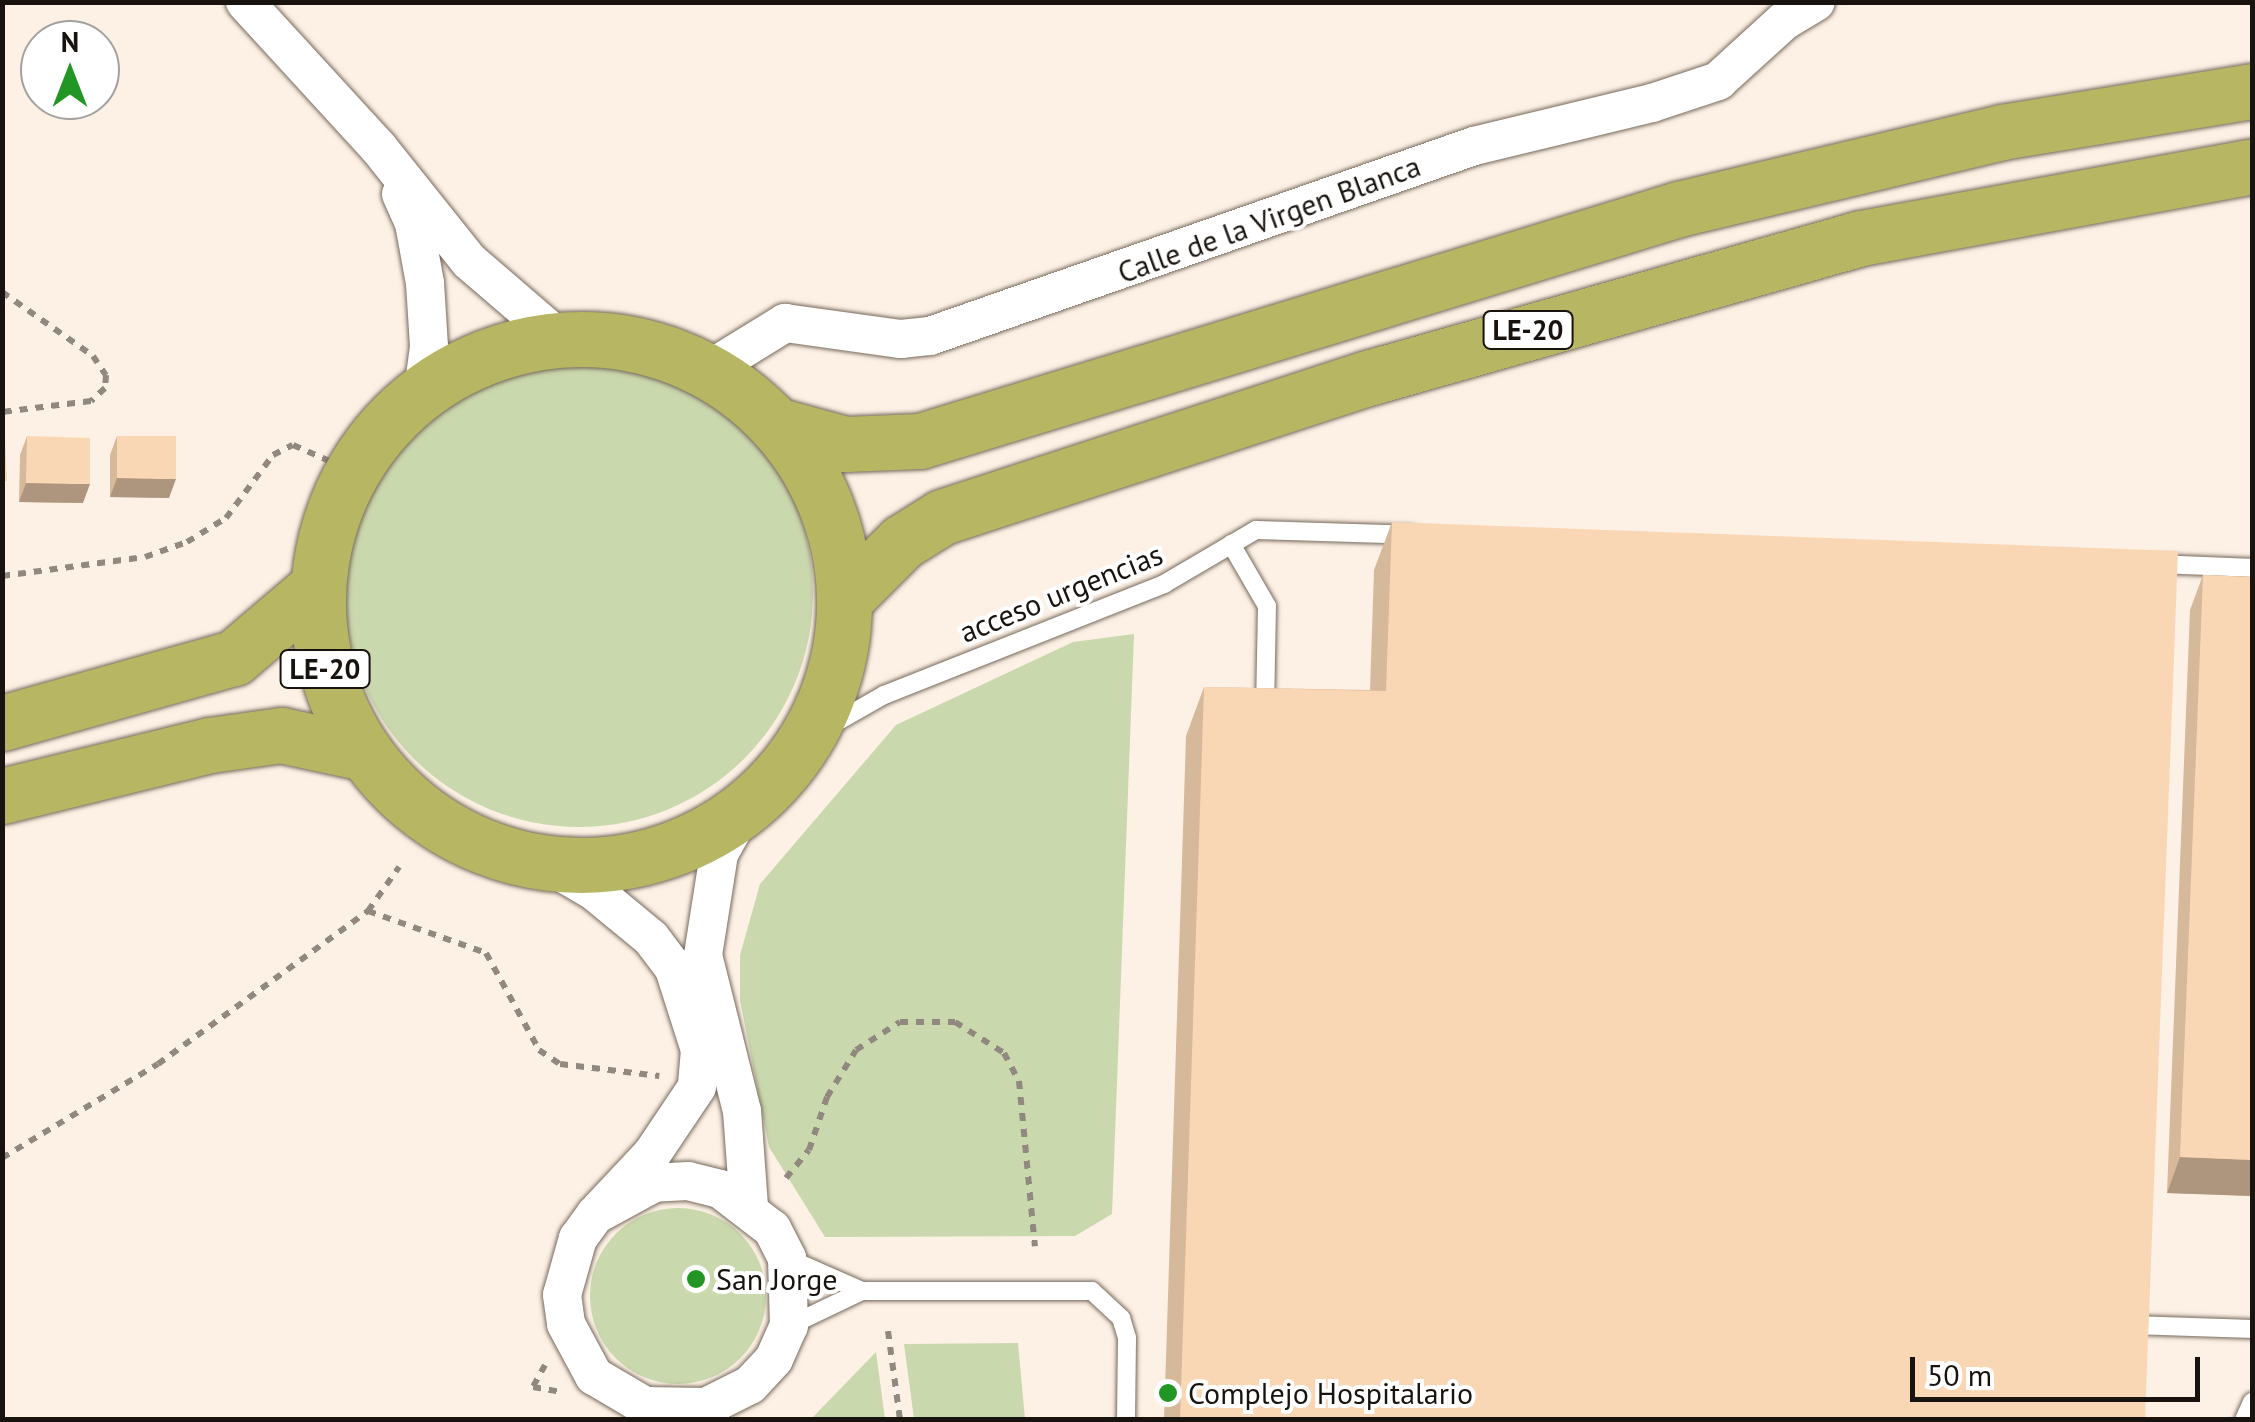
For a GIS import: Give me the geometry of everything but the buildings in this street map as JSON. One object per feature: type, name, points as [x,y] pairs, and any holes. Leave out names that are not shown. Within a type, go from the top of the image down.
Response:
[{"type":"highway","name":"LE-20","points":[[776,425],[846,444],[920,441],[1679,208],[2002,132],[2252,91]]},
{"type":"highway","name":"LE-20","points":[[845,599],[902,542],[942,517],[1387,373],[1860,238],[2252,166]]},
{"type":"highway","name":"LE-20","points":[[560,340],[661,351],[707,371],[776,425],[826,506],[845,599],[836,672],[805,740],[744,809],[700,837],[651,856],[599,865],[546,864],[473,843],[408,802],[364,753],[326,674],[317,587],[331,517],[352,472],[386,424],[423,391],[496,354],[560,340]]},
{"type":"highway","name":"LE-20","points":[[2,723],[234,658],[317,587]]},
{"type":"highway","name":"LE-20","points":[[2,796],[210,745],[281,735],[364,753]]},
{"type":"street","points":[[245,2],[378,146],[469,261],[560,340]]},
{"type":"street","name":"Calle de la Virgen Blanca","points":[[707,371],[785,324],[901,339],[930,336],[1474,146],[1652,103],[1718,81],[1792,8]]},
{"type":"street","points":[[378,146],[414,223],[425,283],[430,348],[423,391]]},
{"type":"street","points":[[546,864],[594,890],[651,938],[674,970],[700,1050],[697,1087],[652,1154],[596,1215],[566,1265],[566,1324],[594,1376],[646,1413],[729,1409],[774,1359],[789,1326],[787,1258],[772,1229],[703,954],[720,854],[744,809]]},
{"type":"street","points":[[596,1215],[654,1183],[763,1196]]},
{"type":"lane","name":"acceso urgencias","points":[[805,740],[884,695],[1164,584],[1256,530],[1436,536]]},
{"type":"lane","points":[[1231,544],[1267,606],[1265,724]]},
{"type":"lane","points":[[2142,563],[2252,568]]},
{"type":"lane","points":[[787,1258],[862,1291],[1092,1291],[1121,1318],[1127,1338],[1126,1420]]},
{"type":"lane","points":[[789,1326],[862,1291]]},
{"type":"lane","points":[[2133,1325],[2252,1329]]},
{"type":"lane","points":[[2244,1420],[2252,1402]]},
{"type":"path","points":[[2,292],[93,356],[106,375],[104,388],[91,401],[2,412]]},
{"type":"path","points":[[2,576],[145,557],[187,542],[226,518],[273,454],[292,445],[352,472]]},
{"type":"path","points":[[2,1158],[158,1064],[368,911],[399,867]]},
{"type":"path","points":[[368,911],[486,953],[539,1050],[560,1064],[674,1080]]},
{"type":"path","points":[[763,1196],[809,1150],[827,1097],[856,1050],[900,1022],[955,1022],[1004,1054],[1018,1080],[1035,1246]]},
{"type":"path","points":[[888,1330],[900,1420]]},
{"type":"green space","points":[[579,359],[625,364],[668,377],[709,399],[744,428],[773,463],[795,504],[808,547],[813,593],[808,639],[795,682],[773,723],[744,758],[709,787],[668,809],[625,822],[579,827],[533,822],[490,809],[449,787],[414,758],[385,723],[363,682],[350,639],[345,593],[350,547],[363,504],[385,463],[414,428],[449,399],[490,377],[533,364]]},
{"type":"green space","points":[[1134,634],[1112,1214],[1075,1236],[825,1237],[769,1147],[740,1000],[740,955],[760,884],[896,725],[1073,642]]},
{"type":"green space","points":[[678,1208],[712,1214],[740,1234],[760,1262],[766,1296],[760,1330],[740,1358],[712,1378],[678,1384],[644,1378],[616,1358],[596,1330],[590,1296],[596,1262],[616,1234],[644,1214]]},
{"type":"green space","points":[[1018,1343],[1025,1419],[914,1419],[904,1344]]},
{"type":"green space","points":[[876,1352],[885,1419],[811,1419]]},
{"type":"place","name":"San Jorge","points":[[696,1279]]},
{"type":"place","name":"Complejo Hospitalario","points":[[1168,1393]]}]
